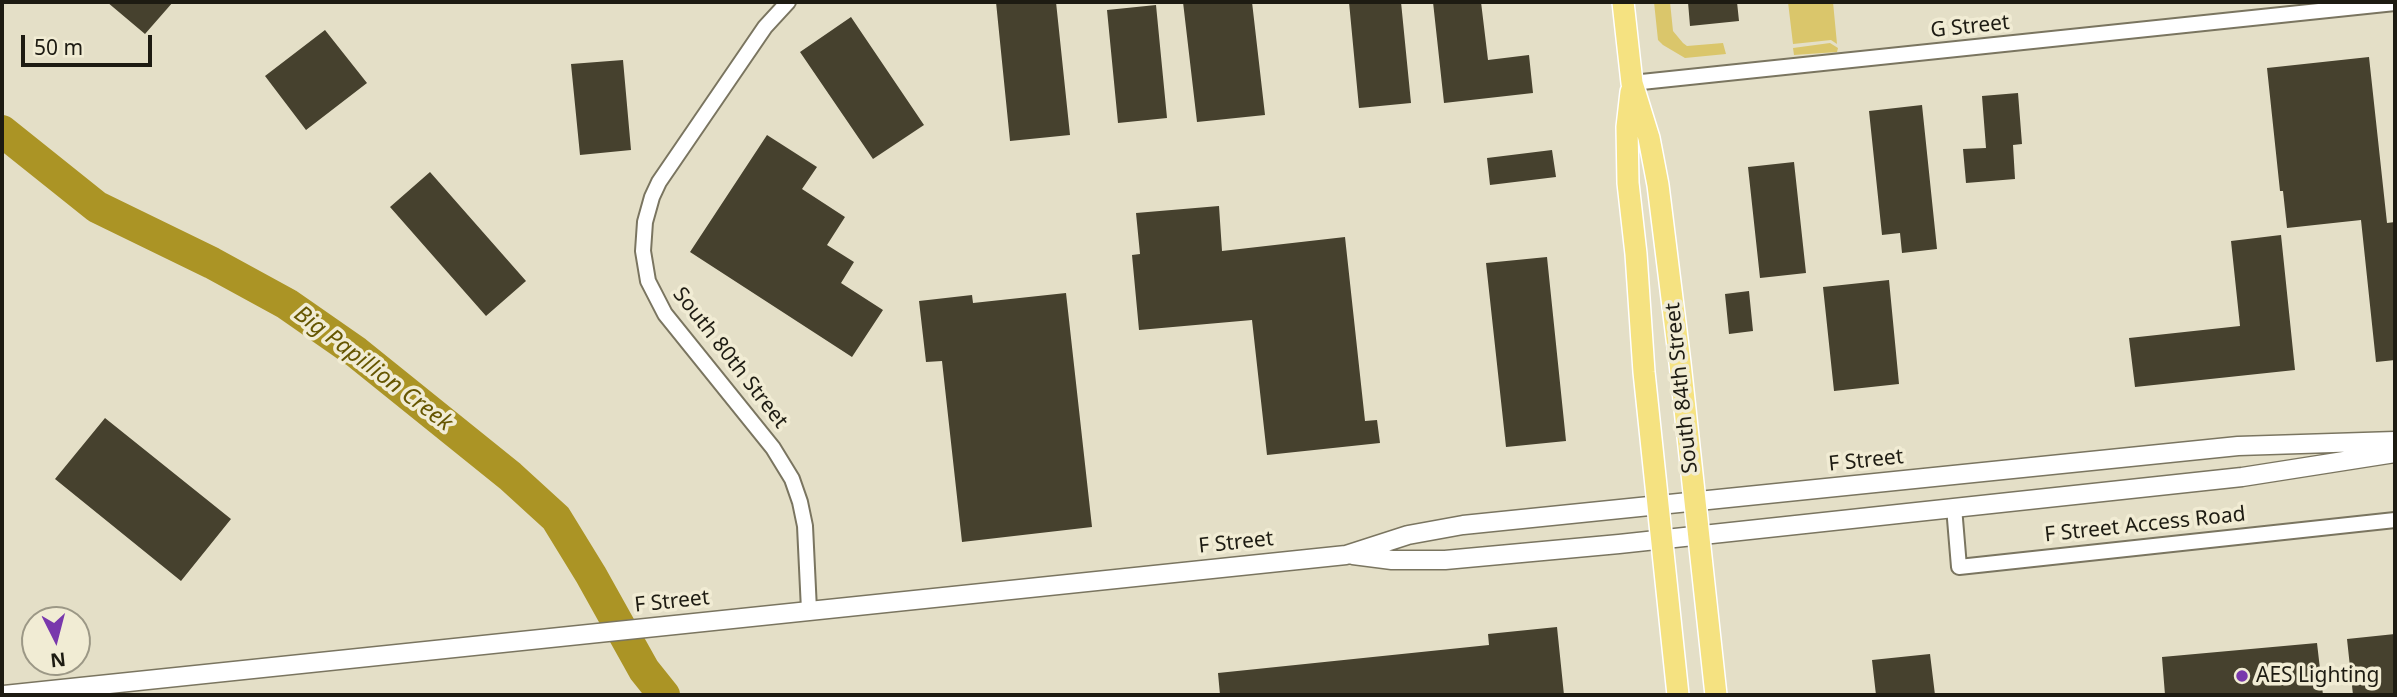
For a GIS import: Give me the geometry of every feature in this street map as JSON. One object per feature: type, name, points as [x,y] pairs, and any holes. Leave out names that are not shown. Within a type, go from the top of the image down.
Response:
[{"type":"main road","name":"South 84th Street","points":[[1623,2],[1632,83],[1649,138],[1658,185],[1716,695]]},
{"type":"main road","name":"South 84th Street","points":[[1632,83],[1627,127],[1628,183],[1678,695]]},
{"type":"street","name":"South 80th Street","points":[[788,2],[765,27],[659,182],[645,222],[643,251],[648,281],[665,314],[773,448],[792,478],[805,526],[809,610]]},
{"type":"street","name":"G Street","points":[[1632,83],[2395,4]]},
{"type":"street","name":"F Street","points":[[4,695],[1346,555],[1408,535],[1463,525],[2238,446],[2395,441]]},
{"type":"street","name":"F Street","points":[[1346,555],[1392,560],[1445,560],[1661,539],[2242,477],[2395,453]]},
{"type":"street","name":"F Street Access Road","points":[[1954,507],[1959,566],[2395,520]]},
{"type":"shaded area","points":[[1654,2],[1670,2],[1673,31],[1687,46],[1723,43],[1726,54],[1685,58],[1663,45],[1658,40]]},
{"type":"shaded area","points":[[1788,2],[1833,2],[1837,44],[1831,40],[1793,44]]},
{"type":"shaded area","points":[[1830,43],[1838,48],[1837,52],[1794,55],[1793,48]]},
{"type":"building","points":[[107,2],[173,2],[145,34]]},
{"type":"building","points":[[996,2],[1056,2],[1070,135],[1010,141]]},
{"type":"building","points":[[1183,2],[1252,2],[1265,115],[1197,122]]},
{"type":"building","points":[[1349,2],[1401,2],[1411,103],[1359,108]]},
{"type":"building","points":[[1433,2],[1481,2],[1488,60],[1529,55],[1533,93],[1444,103]]},
{"type":"building","points":[[1688,2],[1737,2],[1739,21],[1690,26]]},
{"type":"building","points":[[1156,5],[1167,118],[1118,123],[1107,10]]},
{"type":"building","points":[[851,17],[924,125],[873,159],[800,52]]},
{"type":"building","points":[[325,30],[367,83],[306,130],[265,76]]},
{"type":"building","points":[[2369,57],[2387,223],[2395,222],[2395,360],[2376,362],[2361,220],[2287,228],[2283,191],[2280,191],[2267,68]]},
{"type":"building","points":[[623,60],[631,150],[580,155],[571,64]]},
{"type":"building","points":[[2018,93],[2022,144],[2013,145],[2015,179],[1966,183],[1963,149],[1986,148],[1982,96]]},
{"type":"building","points":[[1922,105],[1937,249],[1902,253],[1900,233],[1882,235],[1869,111]]},
{"type":"building","points":[[767,135],[817,167],[802,189],[845,217],[827,245],[854,262],[841,283],[883,310],[852,357],[690,252]]},
{"type":"building","points":[[1552,150],[1556,177],[1490,185],[1487,158]]},
{"type":"building","points":[[1794,162],[1806,273],[1760,278],[1748,167]]},
{"type":"building","points":[[430,172],[526,281],[486,316],[390,207]]},
{"type":"building","points":[[1219,206],[1222,251],[1345,237],[1365,421],[1377,420],[1380,443],[1267,455],[1252,320],[1139,330],[1132,255],[1140,254],[1136,213]]},
{"type":"building","points":[[2281,235],[2295,370],[2135,387],[2129,338],[2240,326],[2231,241]]},
{"type":"building","points":[[1547,257],[1566,441],[1506,447],[1486,263]]},
{"type":"building","points":[[1889,280],[1899,384],[1834,391],[1823,287]]},
{"type":"building","points":[[1749,291],[1753,331],[1729,334],[1725,294]]},
{"type":"building","points":[[1066,293],[1092,527],[962,542],[942,361],[926,362],[919,301],[972,295],[973,303]]},
{"type":"building","points":[[105,418],[231,519],[181,581],[55,479]]},
{"type":"building","points":[[1557,627],[1564,695],[1220,695],[1218,673],[1489,645],[1488,634]]},
{"type":"building","points":[[2395,634],[2395,695],[2353,695],[2347,639]]},
{"type":"building","name":"AES Lighting","points":[[2317,643],[2323,695],[2165,695],[2162,657]]},
{"type":"building","points":[[1930,654],[1935,695],[1876,695],[1872,660]]},
{"type":"waterway","name":"Big Papillion Creek","points":[[2,131],[97,207],[212,263],[287,304],[356,352],[510,476],[556,518],[644,670],[664,695]]},
{"type":"place","name":"AES Lighting","points":[[2242,676]]}]
